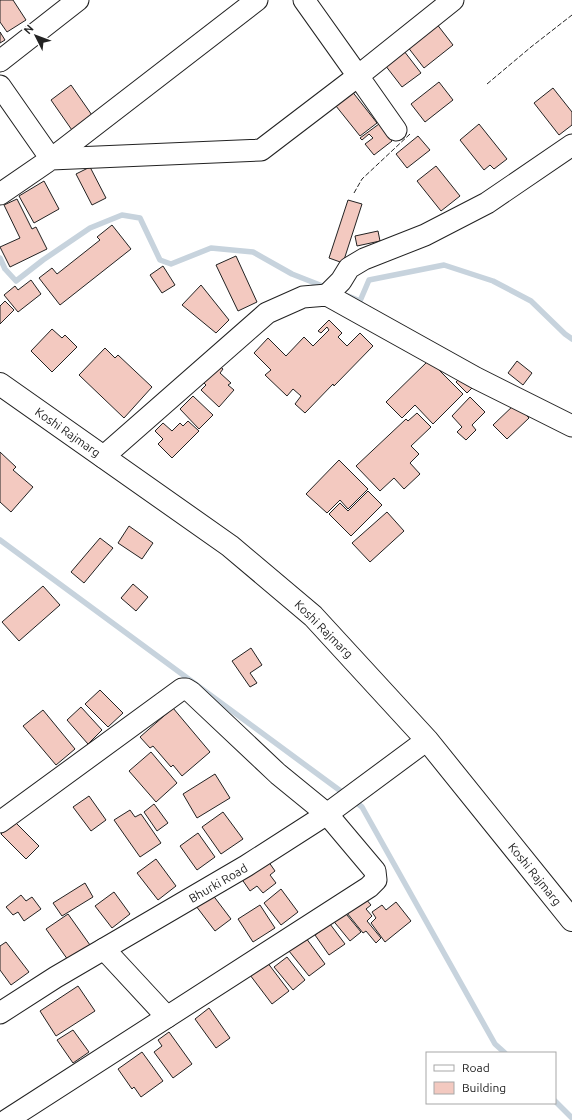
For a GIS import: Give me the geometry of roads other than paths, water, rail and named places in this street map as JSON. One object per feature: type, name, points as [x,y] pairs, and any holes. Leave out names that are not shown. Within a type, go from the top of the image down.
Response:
[{"type":"main road","name":"Koshi Rajmarg","points":[[0,384],[230,546],[313,616],[428,740],[572,920]]},
{"type":"street","points":[[0,61],[78,0]]},
{"type":"street","points":[[0,194],[51,160],[257,0]]},
{"type":"street","points":[[304,0],[396,130]]},
{"type":"street","points":[[51,160],[261,150],[358,76],[453,0]]},
{"type":"street","points":[[0,86],[51,160]]},
{"type":"street","points":[[104,457],[267,313],[303,297],[333,289],[349,268],[364,259],[425,235],[487,203],[572,145]]},
{"type":"street","points":[[333,289],[476,378],[572,426]]},
{"type":"street","points":[[0,822],[182,689],[186,689],[278,774],[333,811],[375,871],[376,880],[369,887],[7,1120]]},
{"type":"street","name":"Bhurki Road","points":[[0,1013],[56,977],[246,866],[333,811],[359,790],[428,740]]},
{"type":"street","points":[[104,949],[167,1017]]},
{"type":"waterway","points":[[0,258],[5,269],[16,281],[43,260],[90,228],[122,215],[140,218],[160,260],[171,264],[211,248],[253,252],[292,274],[325,287]]},
{"type":"waterway","points":[[348,296],[360,301],[369,280],[444,265],[493,281],[531,301],[572,339]]},
{"type":"waterway","points":[[0,540],[346,795]]},
{"type":"waterway","points":[[353,800],[362,807],[495,1044],[504,1052]]},
{"type":"waterway","points":[[556,1102],[572,1118]]}]
